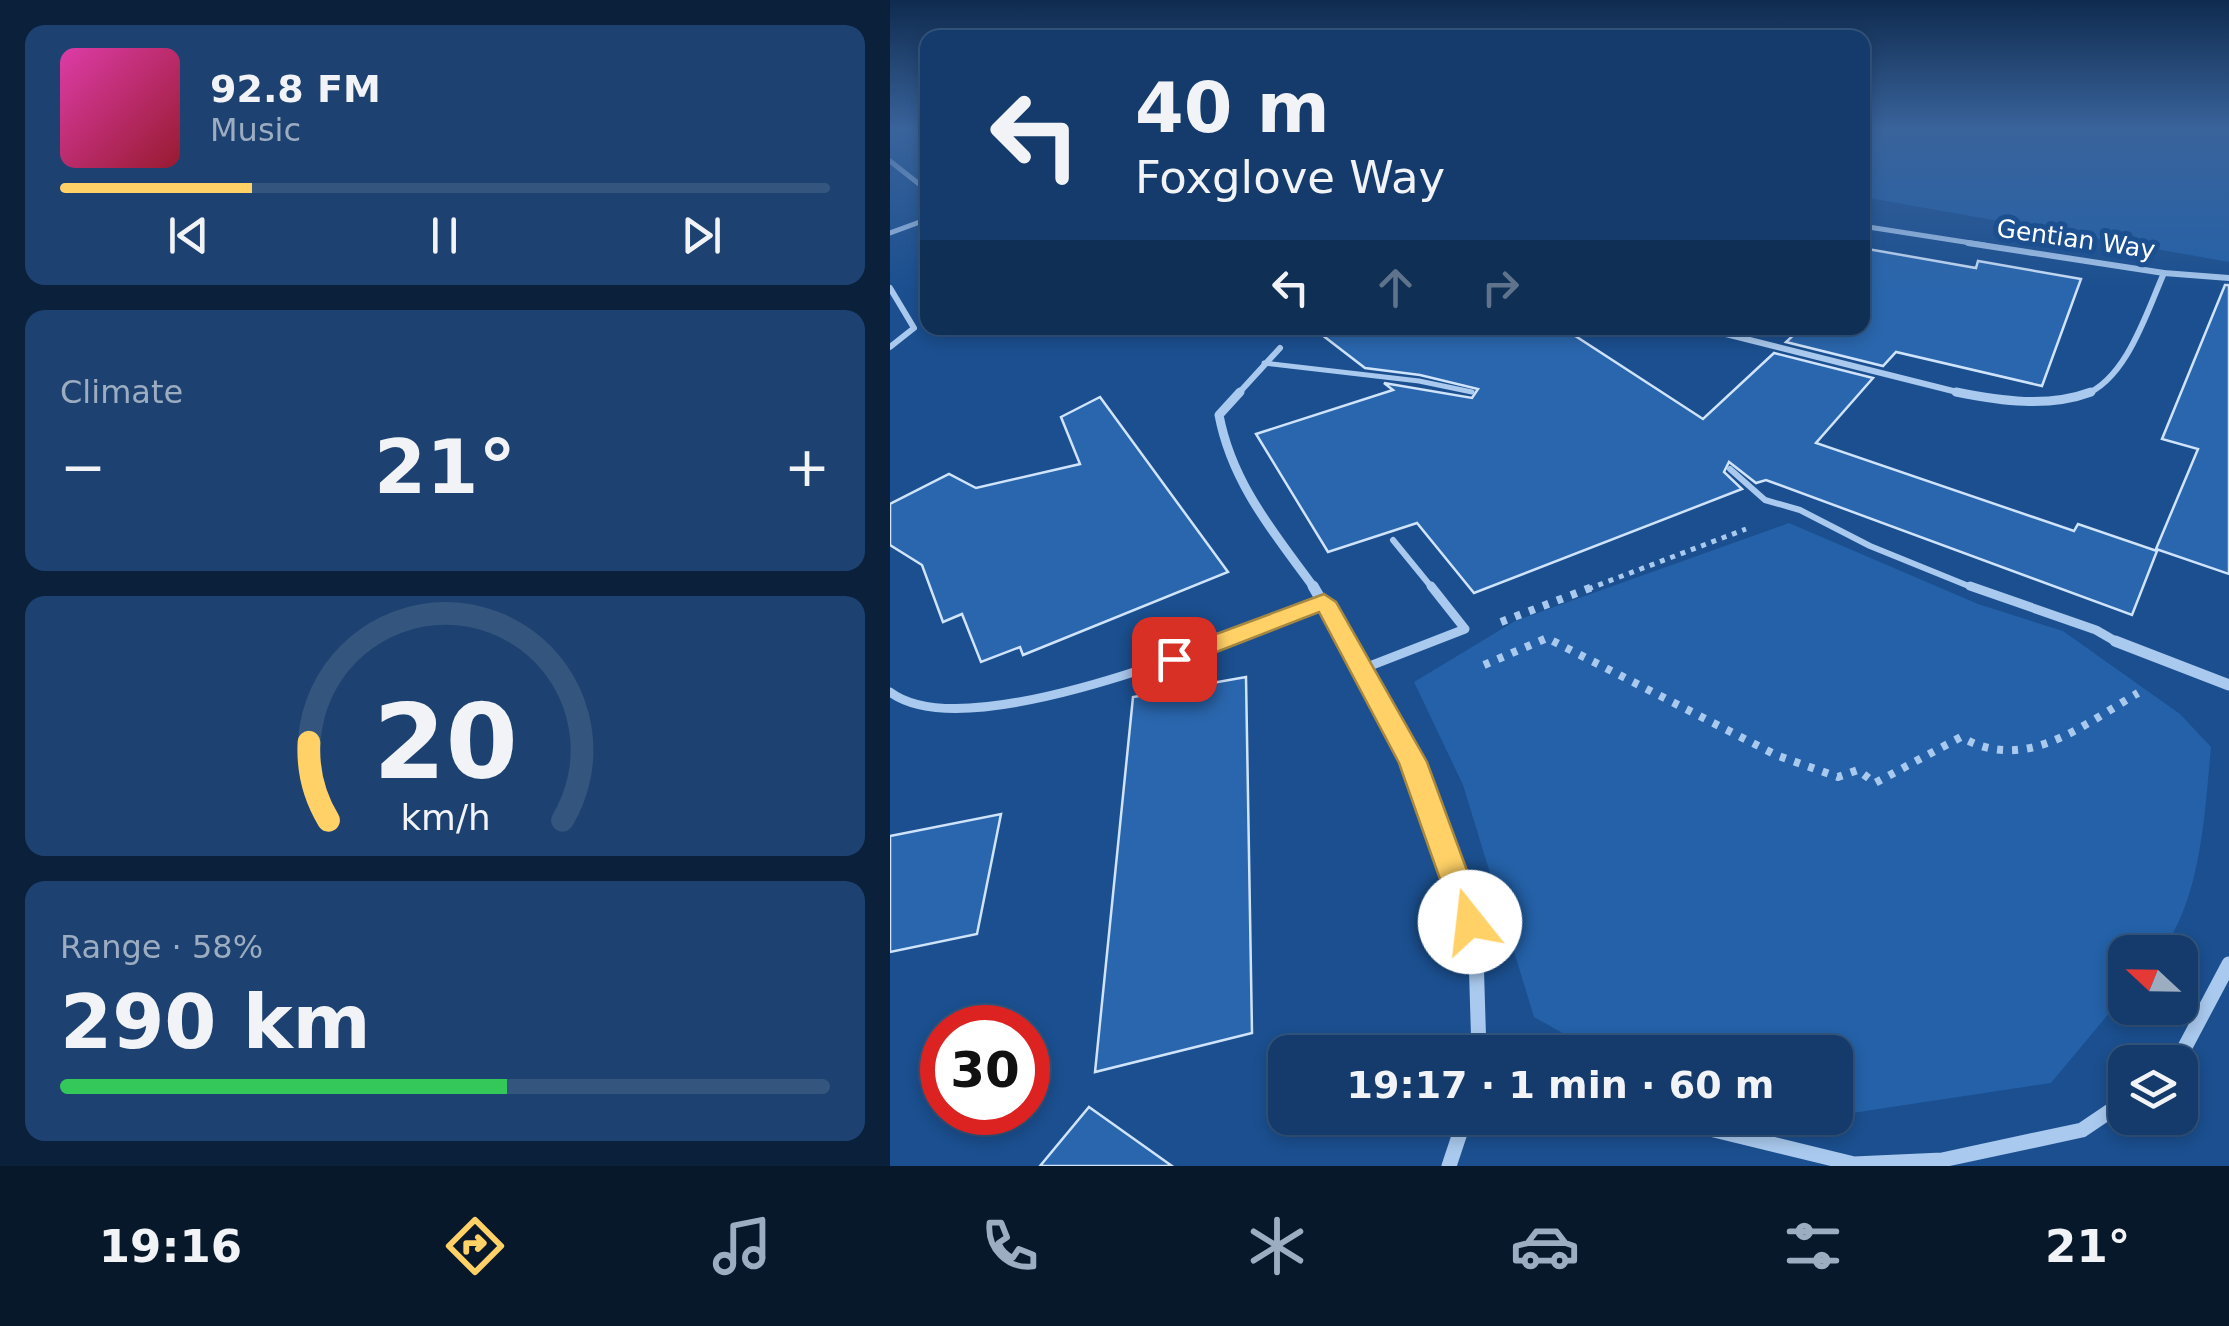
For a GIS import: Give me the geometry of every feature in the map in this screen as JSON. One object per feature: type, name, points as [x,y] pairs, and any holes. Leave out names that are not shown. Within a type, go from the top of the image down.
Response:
[{"type":"street","points":[[890,234],[920,222]]},
{"type":"street","name":"Gentian Way","points":[[1870,227],[2164,273],[2229,278]]},
{"type":"street","name":"Gentian Way","points":[[1730,335],[2004,403],[2072,402],[2093,393],[2104,381],[2136,334],[2164,273]]},
{"type":"street","points":[[890,288],[914,328],[890,348]]},
{"type":"street","points":[[1280,348],[1220,415],[1222,444],[1239,478],[1324,602],[1413,762],[1463,894],[1479,970],[1480,1035]]},
{"type":"street","points":[[2115,641],[2229,685]]},
{"type":"street","points":[[2186,1045],[2229,964]]},
{"type":"street","points":[[1735,1135],[1854,1164],[1942,1163],[2082,1130],[2108,1112]]},
{"type":"street","points":[[1449,1166],[1459,1135]]},
{"type":"lane","points":[[1264,363],[1419,381],[1472,392]]},
{"type":"lane","points":[[1730,469],[1765,500],[1800,510],[1870,546],[2115,641]]},
{"type":"lane","points":[[1362,669],[1466,629],[1393,540]]},
{"type":"lane","points":[[890,692],[902,701],[959,712],[1051,694],[1174,659],[1324,602]]},
{"type":"path","points":[[1466,629],[1509,620],[1598,582],[1800,510]]},
{"type":"path","points":[[1547,638],[1776,755],[1838,778],[1858,770],[1875,783],[1961,737],[1995,753],[2033,751],[2152,686]]},
{"type":"shaded area","points":[[1870,182],[2229,182],[2229,262],[1870,198]]},
{"type":"shaded area","points":[[1789,523],[1978,604],[2063,631],[2180,714],[2211,747],[2199,855],[2174,932],[2108,935],[2108,1014],[2051,1083],[1853,1113],[1853,1035],[1566,1035],[1534,1017],[1463,785],[1414,682],[1515,621]]},
{"type":"building","points":[[1870,249],[1976,268],[1978,261],[2081,279],[2042,386],[1896,352],[1883,366],[1786,342],[1794,335],[1870,335]]},
{"type":"building","points":[[2225,285],[2229,285],[2229,574],[2156,549],[2198,449],[2162,439]]},
{"type":"building","points":[[1322,335],[1574,335],[1703,419],[1774,353],[1873,378],[1816,443],[2074,531],[2078,524],[2157,551],[2132,615],[1766,480],[1756,483],[1729,462],[1724,472],[1742,489],[1474,593],[1417,523],[1328,552],[1256,434],[1393,390],[1384,383],[1472,398],[1478,389],[1420,375],[1365,368]]},
{"type":"building","points":[[1100,397],[1228,572],[1023,655],[1020,647],[981,662],[962,614],[943,622],[922,565],[890,545],[890,504],[949,474],[976,488],[1080,464],[1061,417]]},
{"type":"building","points":[[1246,677],[1252,1033],[1095,1072],[1133,697]]},
{"type":"building","points":[[1001,814],[977,934],[890,952],[890,836]]},
{"type":"building","points":[[1089,1107],[1172,1166],[1040,1166]]},
{"type":"route","points":[[1174,659],[1324,602],[1413,762],[1470,922]]}]
